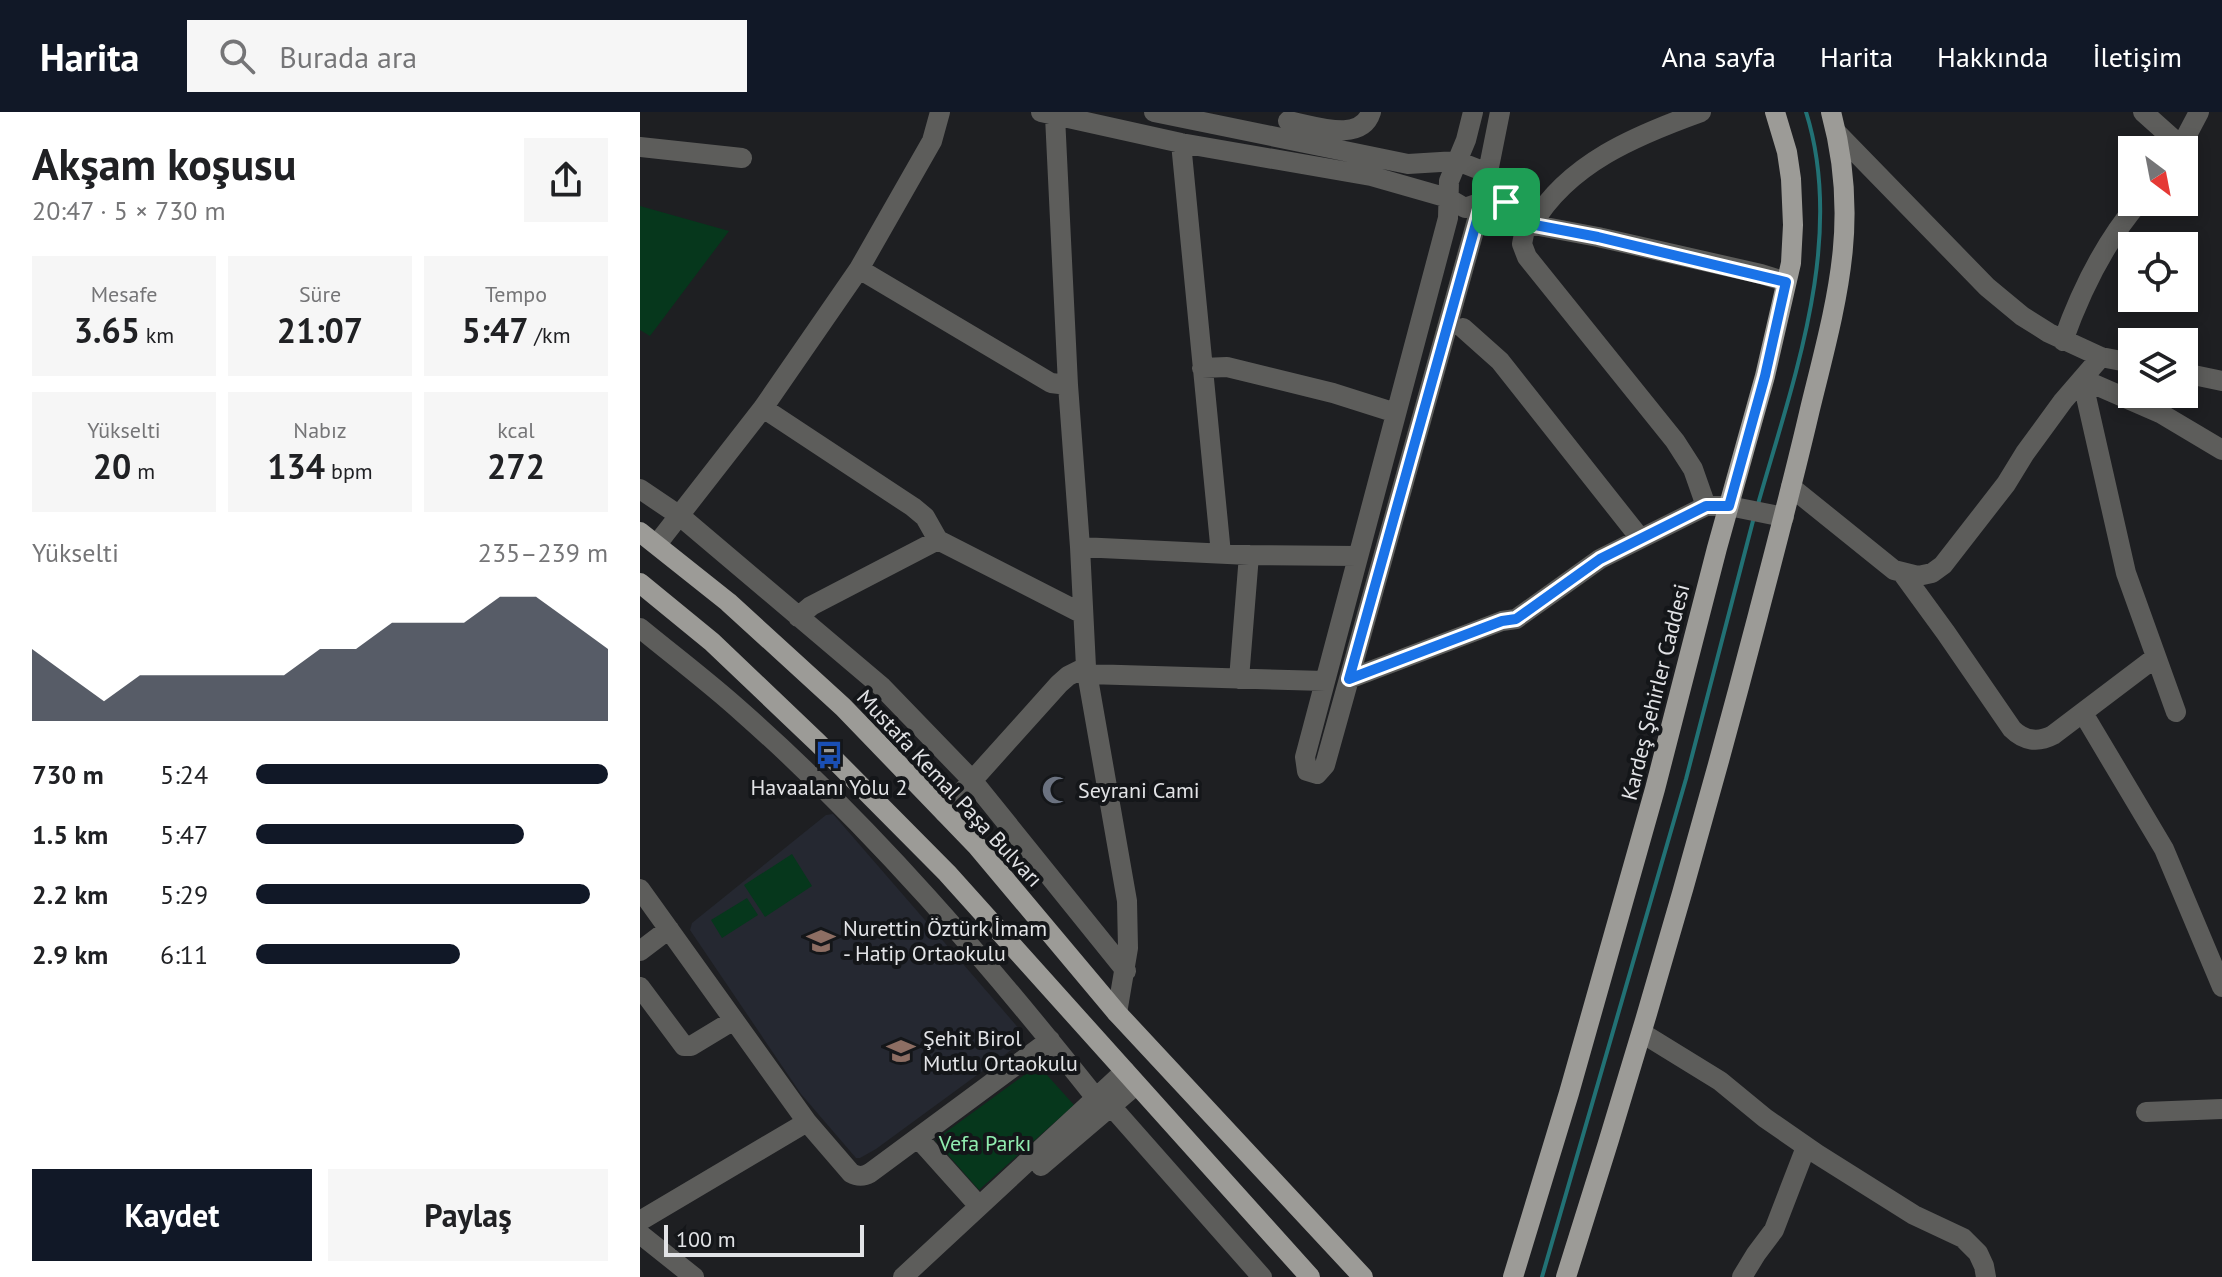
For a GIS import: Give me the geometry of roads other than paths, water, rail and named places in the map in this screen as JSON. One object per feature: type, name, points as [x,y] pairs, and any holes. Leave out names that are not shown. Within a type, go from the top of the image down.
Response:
[{"type":"main road","name":"Kardeş Şehirler Caddesi","points":[[1513,1277],[1651,805],[1765,376],[1792,244],[1793,205],[1787,152],[1775,112]]},
{"type":"main road","points":[[1567,1277],[1642,1033],[1721,754],[1784,517],[1838,294],[1846,205],[1842,160],[1831,112]]},
{"type":"main road","name":"Mustafa Kemal Paşa Bulvarı","points":[[648,538],[728,602],[843,707],[977,846],[1117,1013],[1363,1277]]},
{"type":"main road","points":[[640,583],[712,642],[926,852],[1310,1277]]},
{"type":"street","points":[[648,538],[680,516],[763,408],[859,269],[932,141],[940,112]]},
{"type":"street","points":[[1154,112],[1348,131],[1361,127],[1371,112]]},
{"type":"street","points":[[1473,112],[1466,140],[1449,181],[1448,218],[1305,757],[1307,771],[1317,774],[1325,765],[1482,202],[1500,112]]},
{"type":"street","points":[[1701,112],[1642,134],[1608,152],[1558,190],[1529,224],[1522,244],[1527,257],[1675,441],[1693,469],[1706,506]]},
{"type":"street","points":[[2143,112],[2168,136]]},
{"type":"street","points":[[2186,136],[2199,112]]},
{"type":"street","points":[[1117,1013],[1126,971],[1127,901],[1086,670],[1080,547],[1048,114],[1181,143],[1371,176],[1448,198],[1465,208],[1482,202],[1506,202],[1529,224],[1786,282]]},
{"type":"street","points":[[1288,124],[1408,164],[1457,161],[1488,173]]},
{"type":"street","points":[[1837,133],[1987,287],[2022,316],[2063,341],[2101,357],[2118,360]]},
{"type":"street","points":[[1181,143],[1221,554]]},
{"type":"street","points":[[640,147],[742,158]]},
{"type":"street","points":[[2063,341],[2092,271],[2128,216]]},
{"type":"street","points":[[859,269],[1051,383],[1068,385]]},
{"type":"street","points":[[1463,328],[1500,361],[1640,538]]},
{"type":"street","points":[[1791,487],[1886,565],[1903,574],[1925,575],[1943,565],[2006,484],[2046,423],[2101,357]]},
{"type":"street","points":[[1202,368],[1227,367],[1333,393],[1396,413]]},
{"type":"street","points":[[2198,376],[2222,381]]},
{"type":"street","points":[[2082,379],[2160,413],[2222,450]]},
{"type":"street","points":[[2082,379],[2126,573],[2176,712]]},
{"type":"street","points":[[763,408],[913,507],[925,517],[938,540],[1083,614]]},
{"type":"street","points":[[640,489],[680,516],[882,687],[972,780],[1126,971]]},
{"type":"street","points":[[1349,679],[1502,621],[1516,619],[1600,559],[1706,506],[1729,506],[1784,517]]},
{"type":"street","points":[[798,617],[811,606],[938,540]]},
{"type":"street","points":[[1080,547],[1249,555],[1358,556]]},
{"type":"street","points":[[1239,679],[1249,555]]},
{"type":"street","points":[[1903,574],[2017,734],[2030,740],[2048,738],[2156,657]]},
{"type":"street","points":[[644,639],[743,712],[835,801],[923,893],[1103,1102],[1262,1277]]},
{"type":"street","points":[[944,812],[1068,676],[1086,670],[1325,681]]},
{"type":"street","points":[[2083,713],[2164,849],[2222,987]]},
{"type":"street","points":[[640,889],[807,1122],[851,1173],[860,1177],[870,1173],[1050,1040]]},
{"type":"street","points":[[640,951],[669,929]]},
{"type":"street","points":[[640,987],[684,1046],[691,1046],[734,1020]]},
{"type":"street","points":[[1642,1033],[1720,1081],[1806,1147],[1914,1215],[1963,1238],[1978,1253],[1986,1277]]},
{"type":"street","points":[[903,1277],[979,1206],[1130,1078]]},
{"type":"street","points":[[920,1277],[1025,1180],[1103,1102]]},
{"type":"street","points":[[2146,1112],[2222,1109]]},
{"type":"street","points":[[640,1221],[807,1122]]},
{"type":"street","points":[[918,1138],[979,1206]]},
{"type":"street","points":[[1742,1277],[1774,1230],[1806,1147]]},
{"type":"street","points":[[640,1234],[694,1277]]},
{"type":"waterway","points":[[1758,504],[1799,359],[1818,259],[1820,210],[1817,160],[1806,112]]},
{"type":"waterway","points":[[1542,1277],[1686,779],[1754,517]]},
{"type":"place","name":"Havaalanı Yolu 2","points":[[829,755]]},
{"type":"place","name":"Seyrani Cami","points":[[1056,790]]},
{"type":"place","name":"Nurettin Öztürk İmam - Hatip Ortaokulu","points":[[821,941]]},
{"type":"place","name":"Şehit Birol Mutlu Ortaokulu","points":[[901,1051]]},
{"type":"park label","name":"Vefa Parkı","points":[[985,1143]]}]
